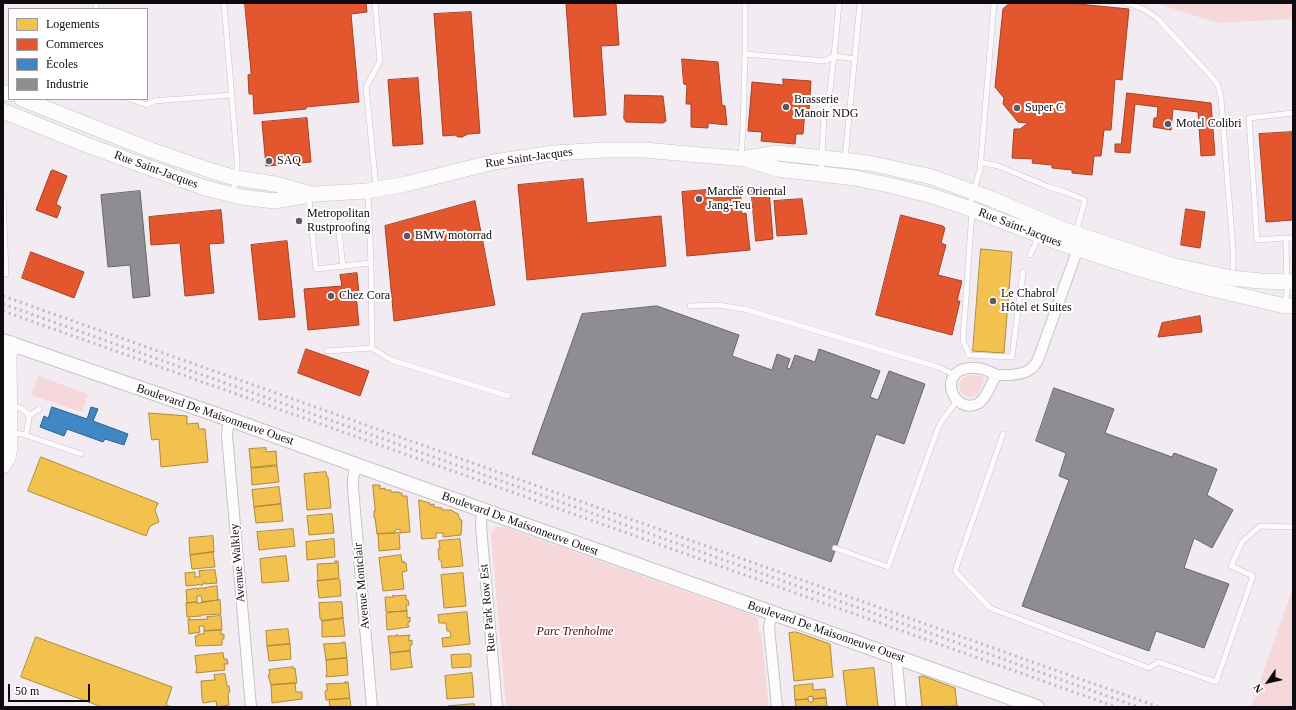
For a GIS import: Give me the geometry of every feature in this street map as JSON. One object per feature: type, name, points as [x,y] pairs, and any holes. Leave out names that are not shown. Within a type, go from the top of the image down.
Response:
[{"type":"main road","name":"Rue Saint-Jacques","points":[[25,100],[175,159],[236,178],[275,184],[312,195]]},
{"type":"main road","name":"Rue Saint-Jacques","points":[[3,111],[74,140],[190,183],[233,195],[274,201],[312,195],[372,191],[494,162],[554,153],[593,150],[679,152],[743,158],[776,169],[870,181],[903,188],[970,209],[1039,235],[1213,274],[1249,280],[1290,282]]},
{"type":"main road","name":"Rue Saint-Jacques","points":[[743,158],[777,153],[869,163],[911,172],[974,192],[1040,220],[1080,243],[1179,280],[1290,306]]},
{"type":"main road","points":[[3,466],[10,451],[9,356],[7,342]]},
{"type":"street","points":[[997,375],[993,379],[984,399],[974,405],[962,404],[953,396],[950,384],[955,375],[961,369],[985,368],[997,375],[1023,374],[1038,362],[1080,243]]},
{"type":"street","name":"Boulevard De Maisonneuve Ouest","points":[[7,342],[229,419],[898,657],[1028,705]]},
{"type":"street","name":"Avenue Walkley","points":[[229,419],[227,436],[251,707]]},
{"type":"street","name":"Avenue Montclair","points":[[356,465],[353,483],[372,707]]},
{"type":"street","name":"Rue Park Row Est","points":[[482,510],[481,526],[497,707]]},
{"type":"street","points":[[772,613],[769,628],[777,707]]},
{"type":"street","points":[[898,657],[897,664],[901,707]]},
{"type":"lane","points":[[224,3],[237,159],[233,195]]},
{"type":"lane","points":[[372,348],[369,207],[372,191],[366,87],[380,61],[375,3]]},
{"type":"lane","points":[[743,158],[745,3]]},
{"type":"lane","points":[[821,174],[824,115],[828,107],[839,3]]},
{"type":"lane","points":[[845,160],[860,3]]},
{"type":"lane","points":[[994,3],[980,170],[970,209],[963,340],[969,355],[1012,357],[1023,272]]},
{"type":"lane","points":[[1125,3],[1145,10],[1157,18],[1218,85],[1221,98],[1226,151],[1234,250],[1233,268]]},
{"type":"lane","points":[[744,54],[825,61],[834,56],[855,59]]},
{"type":"lane","points":[[133,100],[147,105],[154,101],[232,95]]},
{"type":"lane","points":[[1293,113],[1249,118],[1257,240],[1293,238]]},
{"type":"lane","points":[[980,162],[998,166],[1049,188],[1065,192],[1085,200],[1078,225],[1080,243]]},
{"type":"lane","points":[[312,195],[310,211],[316,269],[371,263]]},
{"type":"lane","points":[[3,198],[6,274]]},
{"type":"lane","points":[[338,224],[343,266]]},
{"type":"lane","points":[[1030,255],[1039,235]]},
{"type":"lane","points":[[1286,238],[1290,282],[1290,306]]},
{"type":"lane","points":[[690,306],[717,305],[744,309],[938,367],[955,375]]},
{"type":"lane","points":[[327,351],[372,348],[391,360],[508,396]]},
{"type":"lane","points":[[835,548],[888,567],[938,428],[957,400]]},
{"type":"lane","points":[[10,407],[21,408],[26,411],[29,416],[26,435]]},
{"type":"lane","points":[[29,416],[39,409]]},
{"type":"lane","points":[[10,433],[26,435],[81,454]]},
{"type":"lane","points":[[1004,434],[955,571],[990,608],[1149,668],[1158,662],[1216,682],[1253,576],[1231,566],[1242,542],[1260,526],[1293,527]]},
{"type":"green space","points":[[1156,3],[1293,3],[1293,19],[1217,23]]},
{"type":"green space","points":[[38,376],[88,394],[82,412],[31,395]]},
{"type":"green space","points":[[966,376],[983,376],[985,380],[978,394],[973,397],[968,397],[963,394],[960,389],[961,380]]},
{"type":"green space","name":"Parc Trenholme","points":[[496,527],[504,527],[755,616],[758,620],[759,631],[761,631],[769,707],[506,707],[491,535],[491,531],[493,532]]},
{"type":"green space","points":[[1293,587],[1293,707],[1251,707]]},
{"type":"building: Logements","name":"Le Chabrol Hôtel et Suites","points":[[981,249],[1012,252],[1004,353],[973,351]]},
{"type":"building: Logements","points":[[149,413],[187,416],[187,424],[198,423],[199,429],[205,429],[208,462],[161,467],[159,439],[152,440]]},
{"type":"building: Logements","points":[[266,448],[266,452],[276,451],[277,466],[251,468],[249,449]]},
{"type":"building: Logements","points":[[41,457],[158,503],[155,510],[159,522],[150,526],[146,536],[28,491]]},
{"type":"building: Logements","points":[[276,465],[279,482],[252,485],[251,468]]},
{"type":"building: Logements","points":[[326,472],[328,477],[331,508],[307,510],[304,474]]},
{"type":"building: Logements","points":[[373,485],[380,485],[380,489],[385,488],[385,490],[399,492],[402,493],[402,496],[407,496],[410,532],[400,533],[400,529],[395,530],[395,533],[377,534],[374,518],[375,511]]},
{"type":"building: Logements","points":[[279,487],[281,504],[254,507],[252,490]]},
{"type":"building: Logements","points":[[419,500],[430,503],[430,505],[434,504],[434,507],[442,508],[442,510],[451,510],[458,514],[460,520],[462,520],[461,535],[443,537],[443,533],[436,533],[436,538],[422,539]]},
{"type":"building: Logements","points":[[281,504],[283,521],[256,523],[254,507]]},
{"type":"building: Logements","points":[[332,514],[334,533],[309,535],[307,516]]},
{"type":"building: Logements","points":[[293,529],[295,546],[259,550],[257,532]]},
{"type":"building: Logements","points":[[399,533],[400,549],[379,551],[378,534]]},
{"type":"building: Logements","points":[[213,536],[214,552],[190,555],[189,538]]},
{"type":"building: Logements","points":[[334,539],[335,557],[307,560],[306,542]]},
{"type":"building: Logements","points":[[460,539],[463,566],[442,568],[441,560],[439,560],[439,541]]},
{"type":"building: Logements","points":[[213,552],[215,567],[192,569],[190,555]]},
{"type":"building: Logements","points":[[401,555],[402,562],[404,561],[404,563],[406,563],[407,571],[402,572],[404,589],[383,591],[379,558]]},
{"type":"building: Logements","points":[[286,556],[289,581],[262,583],[260,559]]},
{"type":"building: Logements","points":[[335,561],[338,561],[339,578],[317,581],[317,564],[336,563]]},
{"type":"building: Logements","points":[[215,570],[217,583],[203,583],[203,585],[198,584],[186,586],[185,573],[195,572],[195,577],[200,577],[199,571]]},
{"type":"building: Logements","points":[[463,573],[466,606],[444,608],[441,575]]},
{"type":"building: Logements","points":[[339,579],[341,596],[319,598],[317,581]]},
{"type":"building: Logements","points":[[217,586],[218,600],[202,602],[201,596],[197,596],[197,602],[187,603],[186,590],[197,588],[205,589]]},
{"type":"building: Logements","points":[[393,595],[406,595],[406,600],[408,600],[409,605],[406,605],[407,611],[386,612],[385,597],[393,597]]},
{"type":"building: Logements","points":[[220,600],[221,614],[187,617],[186,603]]},
{"type":"building: Logements","points":[[342,602],[343,618],[321,621],[322,619],[320,619],[319,603]]},
{"type":"building: Logements","points":[[407,611],[407,618],[410,617],[410,622],[408,622],[409,627],[387,630],[387,613]]},
{"type":"building: Logements","points":[[467,612],[470,644],[443,647],[442,638],[451,637],[450,631],[447,631],[446,623],[439,623],[438,615]]},
{"type":"building: Logements","points":[[221,616],[222,630],[204,631],[204,626],[199,626],[200,632],[189,634],[188,619],[208,619],[207,617]]},
{"type":"building: Logements","points":[[343,618],[345,636],[322,637],[322,621]]},
{"type":"building: Logements","points":[[288,629],[290,644],[267,646],[266,631]]},
{"type":"building: Logements","points":[[221,630],[221,635],[224,634],[222,645],[196,646],[195,636],[198,636],[198,634],[204,634],[204,631]]},
{"type":"building: Logements","points":[[796,632],[830,644],[833,677],[794,681],[789,633]]},
{"type":"building: Logements","points":[[410,635],[409,641],[412,640],[412,645],[410,645],[410,651],[390,653],[388,636]]},
{"type":"building: Logements","points":[[36,637],[172,687],[166,705],[172,707],[102,707],[21,677]]},
{"type":"building: Logements","points":[[345,642],[347,658],[326,660],[323,644]]},
{"type":"building: Logements","points":[[290,644],[291,659],[269,661],[267,646]]},
{"type":"building: Logements","points":[[410,651],[413,667],[391,670],[390,653]]},
{"type":"building: Logements","points":[[223,653],[224,659],[227,659],[228,664],[224,664],[225,670],[196,673],[195,656]]},
{"type":"building: Logements","points":[[470,654],[471,667],[452,668],[451,655]]},
{"type":"building: Logements","points":[[346,658],[348,675],[326,677],[326,660]]},
{"type":"building: Logements","points":[[293,667],[293,669],[295,668],[297,683],[271,685],[268,675],[270,675],[269,670]]},
{"type":"building: Logements","points":[[874,668],[878,706],[881,707],[847,707],[843,671]]},
{"type":"building: Logements","points":[[472,673],[474,697],[447,699],[445,676]]},
{"type":"building: Logements","points":[[225,674],[227,686],[229,686],[230,692],[228,693],[229,705],[217,707],[216,701],[203,703],[201,681],[215,680],[214,675]]},
{"type":"building: Logements","points":[[923,676],[955,688],[957,706],[922,707],[919,677]]},
{"type":"building: Logements","points":[[345,682],[348,682],[350,698],[326,700],[325,692],[328,690],[326,684],[346,683]]},
{"type":"building: Logements","points":[[295,683],[296,692],[302,692],[302,699],[272,703],[271,685]]},
{"type":"building: Logements","points":[[813,684],[813,690],[825,689],[826,698],[813,699],[813,696],[808,697],[808,699],[795,700],[794,686]]},
{"type":"building: Logements","points":[[826,698],[827,706],[796,707],[795,700],[808,699],[809,702],[813,702],[813,699]]},
{"type":"building: Logements","points":[[350,699],[351,707],[330,707],[329,700]]},
{"type":"building: Logements","points":[[474,704],[475,707],[448,706]]},
{"type":"building: Commerces","points":[[245,3],[366,3],[367,12],[351,14],[359,102],[254,114],[253,94],[249,94],[248,75],[251,74]]},
{"type":"building: Commerces","points":[[616,3],[619,45],[601,46],[606,115],[574,117],[566,4]]},
{"type":"building: Commerces","points":[[1010,3],[1068,3],[1129,9],[1122,80],[1115,79],[1111,130],[1104,130],[1101,156],[1094,156],[1092,175],[1072,173],[1072,170],[1052,168],[1052,165],[1032,163],[1033,159],[1012,158],[1014,129],[1020,129],[1028,123],[1018,122],[1003,104],[1004,98],[995,87],[1003,9]]},
{"type":"building: Commerces","points":[[471,12],[480,133],[468,134],[462,137],[455,135],[443,136],[434,14]]},
{"type":"building: Commerces","points":[[682,59],[718,62],[722,105],[725,106],[727,125],[708,123],[708,128],[691,127],[691,104],[686,104],[687,85],[684,84]]},
{"type":"building: Commerces","points":[[418,78],[423,144],[393,146],[388,80]]},
{"type":"building: Commerces","points":[[783,79],[811,81],[809,111],[805,110],[803,134],[796,134],[795,144],[761,141],[762,132],[748,131],[752,82],[783,85]]},
{"type":"building: Commerces","points":[[1127,93],[1211,103],[1215,155],[1201,156],[1198,112],[1173,109],[1171,130],[1153,127],[1154,118],[1157,118],[1158,107],[1135,104],[1130,153],[1115,152],[1115,144],[1121,144]]},
{"type":"building: Commerces","points":[[625,95],[663,96],[666,121],[663,123],[626,122],[624,119]]},
{"type":"building: Commerces","points":[[307,118],[311,162],[266,166],[262,122]]},
{"type":"building: Commerces","points":[[1293,132],[1293,220],[1266,222],[1259,134]]},
{"type":"building: Commerces","points":[[53,170],[67,176],[56,204],[61,207],[57,218],[36,210],[51,171]]},
{"type":"building: Commerces","points":[[583,179],[587,223],[661,216],[666,266],[527,280],[518,185]]},
{"type":"building: Commerces","points":[[740,187],[742,214],[746,213],[750,250],[687,256],[682,192]]},
{"type":"building: Commerces","points":[[751,187],[769,190],[773,239],[756,241]]},
{"type":"building: Commerces","points":[[802,199],[807,234],[777,236],[774,201]]},
{"type":"building: Commerces","points":[[475,201],[495,305],[394,321],[385,226]]},
{"type":"building: Commerces","points":[[1186,209],[1205,212],[1200,248],[1181,245]]},
{"type":"building: Commerces","points":[[221,210],[224,243],[209,244],[214,293],[185,296],[180,243],[151,245],[149,217]]},
{"type":"building: Commerces","points":[[901,215],[943,226],[945,228],[941,243],[946,245],[938,275],[962,281],[957,301],[960,301],[952,335],[876,315]]},
{"type":"building: Commerces","points":[[287,241],[295,317],[259,320],[251,245]]},
{"type":"building: Commerces","points":[[31,252],[84,272],[74,298],[22,278]]},
{"type":"building: Commerces","points":[[357,273],[359,294],[356,294],[359,325],[308,330],[304,289],[342,286],[340,275]]},
{"type":"building: Commerces","points":[[1200,316],[1202,332],[1158,337],[1162,323]]},
{"type":"building: Commerces","points":[[306,349],[369,371],[360,396],[298,373]]},
{"type":"building: Écoles","points":[[52,407],[87,419],[91,407],[98,409],[93,421],[128,434],[124,445],[105,439],[103,442],[67,429],[64,436],[40,427],[44,416],[48,418]]},
{"type":"building: Industrie","points":[[140,191],[150,296],[133,298],[130,265],[108,267],[101,195]]},
{"type":"building: Industrie","points":[[657,306],[739,335],[732,356],[772,370],[777,354],[790,359],[787,368],[790,369],[795,355],[815,362],[819,349],[880,371],[870,397],[878,400],[889,371],[925,384],[904,444],[876,434],[831,562],[532,454],[582,314]]},
{"type":"building: Industrie","points":[[1054,388],[1114,409],[1105,433],[1172,457],[1174,453],[1217,469],[1207,495],[1233,510],[1212,548],[1194,538],[1184,568],[1229,584],[1204,648],[1156,631],[1149,651],[1022,606],[1069,480],[1059,476],[1066,453],[1036,441]]},
{"type":"railway","points":[[3,296],[1159,707]]},
{"type":"railway","points":[[3,304],[1138,707]]},
{"type":"railway","points":[[3,311],[1116,707]]},
{"type":"place","name":"Brasserie Manoir NDG","points":[[786,107]]},
{"type":"place","name":"Super C","points":[[1017,108]]},
{"type":"place","name":"Motel Colibri","points":[[1168,124]]},
{"type":"place","name":"SAQ","points":[[269,161]]},
{"type":"place","name":"Marché Oriental Jang-Teu","points":[[699,199]]},
{"type":"place","name":"Metropolitan Rustproofing","points":[[299,221]]},
{"type":"place","name":"BMW motorrad","points":[[407,236]]},
{"type":"place","name":"Chez Cora","points":[[331,296]]},
{"type":"place","name":"Le Chabrol Hôtel et Suites","points":[[993,301]]}]
